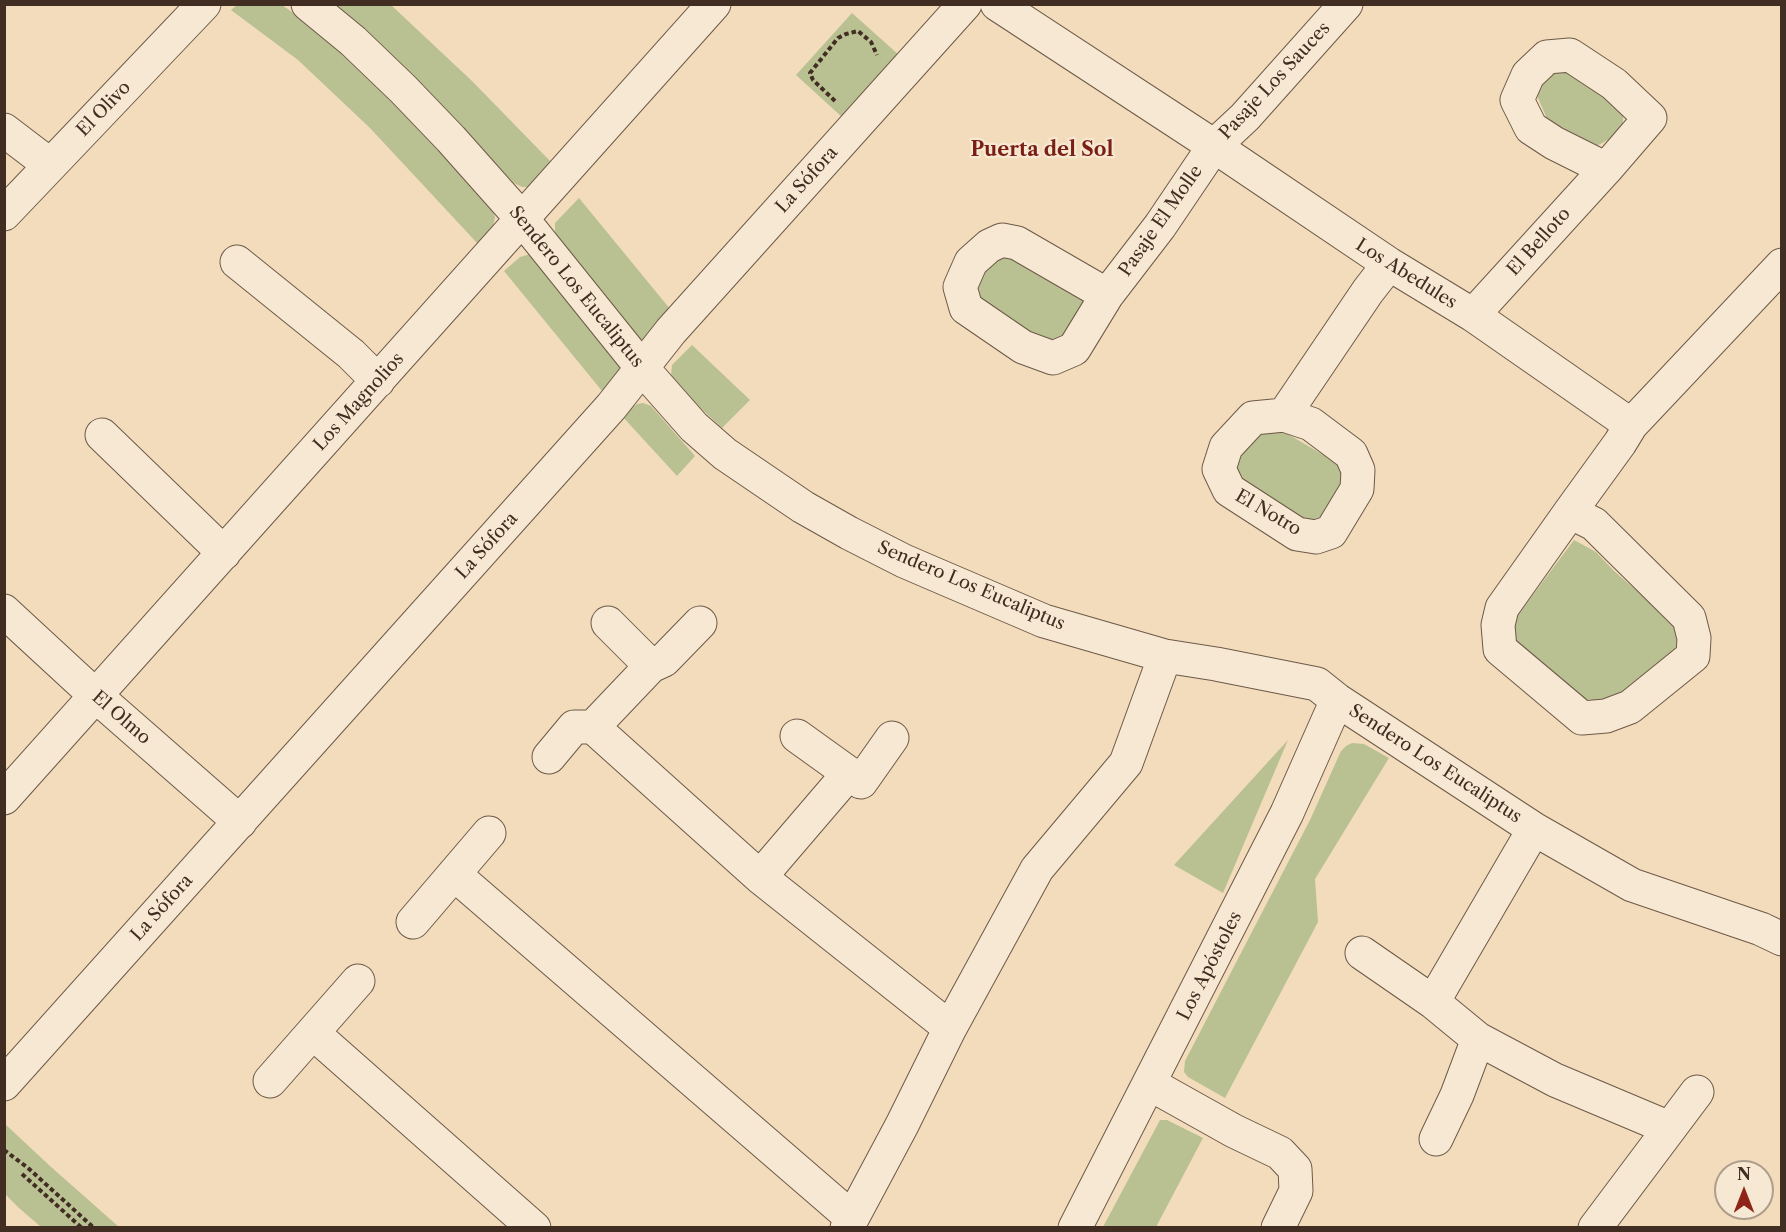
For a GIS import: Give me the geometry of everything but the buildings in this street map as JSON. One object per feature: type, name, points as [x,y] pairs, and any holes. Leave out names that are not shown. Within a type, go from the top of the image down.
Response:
[{"type":"street","name":"El Olivo","points":[[4,214],[204,4]]},
{"type":"street","name":"Sendero Los Eucaliptus","points":[[308,4],[403,89],[523,220],[642,368],[694,426],[725,454],[803,507],[904,561],[1044,621],[1165,656],[1317,684],[1337,700],[1534,829],[1632,885],[1761,929],[1782,939]]},
{"type":"street","name":"Los Magnolios","points":[[4,798],[714,4]]},
{"type":"street","name":"La Sófora","points":[[4,1084],[603,416],[671,332],[965,4]]},
{"type":"street","name":"Los Abedules","points":[[997,4],[1389,264],[1473,315],[1631,424]]},
{"type":"street","name":"Pasaje Los Sauces","points":[[1214,146],[1245,117],[1336,8]]},
{"type":"street","points":[[4,130],[50,165]]},
{"type":"street","name":"Pasaje El Molle","points":[[1107,296],[1160,226],[1214,146]]},
{"type":"street","name":"El Belloto","points":[[1473,315],[1606,169]]},
{"type":"street","points":[[237,262],[351,354],[378,381]]},
{"type":"street","points":[[1284,414],[1389,264]]},
{"type":"street","points":[[1570,512],[1594,524],[1689,618],[1694,638],[1693,656],[1630,707],[1606,716],[1582,718],[1500,649],[1498,625],[1502,608],[1570,512],[1620,443],[1631,424],[1782,265]]},
{"type":"street","points":[[102,435],[224,553]]},
{"type":"street","name":"El Olmo","points":[[4,611],[96,696],[240,822]]},
{"type":"street","points":[[608,623],[651,666]]},
{"type":"street","points":[[593,727],[651,666],[664,660],[700,623]]},
{"type":"street","points":[[454,874],[850,1223],[950,1028],[1037,869],[1125,763],[1165,656]]},
{"type":"street","name":"Los Apóstoles","points":[[1075,1227],[1287,813],[1337,700]]},
{"type":"street","points":[[549,757],[574,727],[593,727],[760,877],[950,1028]]},
{"type":"street","points":[[797,736],[861,782],[892,738]]},
{"type":"street","points":[[760,877],[849,773]]},
{"type":"street","points":[[1433,1002],[1534,829]]},
{"type":"street","points":[[413,922],[489,833]]},
{"type":"street","points":[[1362,953],[1433,1002],[1478,1040],[1555,1080],[1670,1128]]},
{"type":"street","points":[[270,1082],[358,981]]},
{"type":"street","points":[[312,1033],[534,1227]]},
{"type":"street","points":[[1436,1139],[1457,1095],[1478,1040]]},
{"type":"street","points":[[1149,1084],[1280,1153],[1295,1168],[1296,1191],[1278,1227]]},
{"type":"street","points":[[1595,1227],[1697,1092]]},
{"type":"path","points":[[859,123],[813,80],[810,73],[838,38],[852,31],[858,31],[871,42],[878,56],[908,68]]},
{"type":"path","points":[[4,1150],[28,1168],[94,1227]]},
{"type":"path","points":[[22,1174],[82,1227]]},
{"type":"green space","points":[[237,5],[282,5],[323,34],[397,101],[491,203],[495,217],[493,227],[478,244],[370,128],[298,60],[231,10]]},
{"type":"green space","points":[[332,5],[391,5],[472,81],[551,162],[529,187],[522,187],[514,183],[443,108]]},
{"type":"green space","points":[[852,13],[899,55],[842,117],[796,75]]},
{"type":"green space","points":[[1568,66],[1624,108],[1622,132],[1595,147],[1548,121],[1535,91],[1553,71]]},
{"type":"green space","points":[[579,198],[675,315],[648,340],[640,339],[555,233],[555,223]]},
{"type":"green space","points":[[1013,249],[1085,293],[1086,311],[1063,342],[1045,346],[976,300],[974,280],[993,253]]},
{"type":"green space","points":[[530,254],[623,370],[602,391],[504,271],[520,257]]},
{"type":"green space","points":[[692,345],[750,400],[722,428],[671,377],[672,365]]},
{"type":"green space","points":[[643,403],[651,406],[695,456],[677,476],[622,416],[637,404]]},
{"type":"green space","points":[[1276,427],[1342,466],[1347,488],[1323,520],[1303,520],[1237,482],[1236,460],[1253,434]]},
{"type":"green space","points":[[1574,540],[1596,552],[1614,571],[1677,626],[1677,649],[1614,702],[1583,699],[1511,649],[1508,628]]},
{"type":"green space","points":[[1288,740],[1223,893],[1174,865]]},
{"type":"green space","points":[[1352,743],[1364,744],[1389,758],[1315,879],[1318,922],[1225,1098],[1188,1077],[1184,1072],[1185,1061],[1310,820],[1341,751]]},
{"type":"green space","points":[[1160,1120],[1167,1120],[1203,1138],[1156,1227],[1103,1227]]},
{"type":"green space","points":[[4,1123],[119,1227],[41,1227],[19,1208],[5,1194]]},
{"type":"district","name":"Puerta del Sol","points":[[1042,150]]}]
